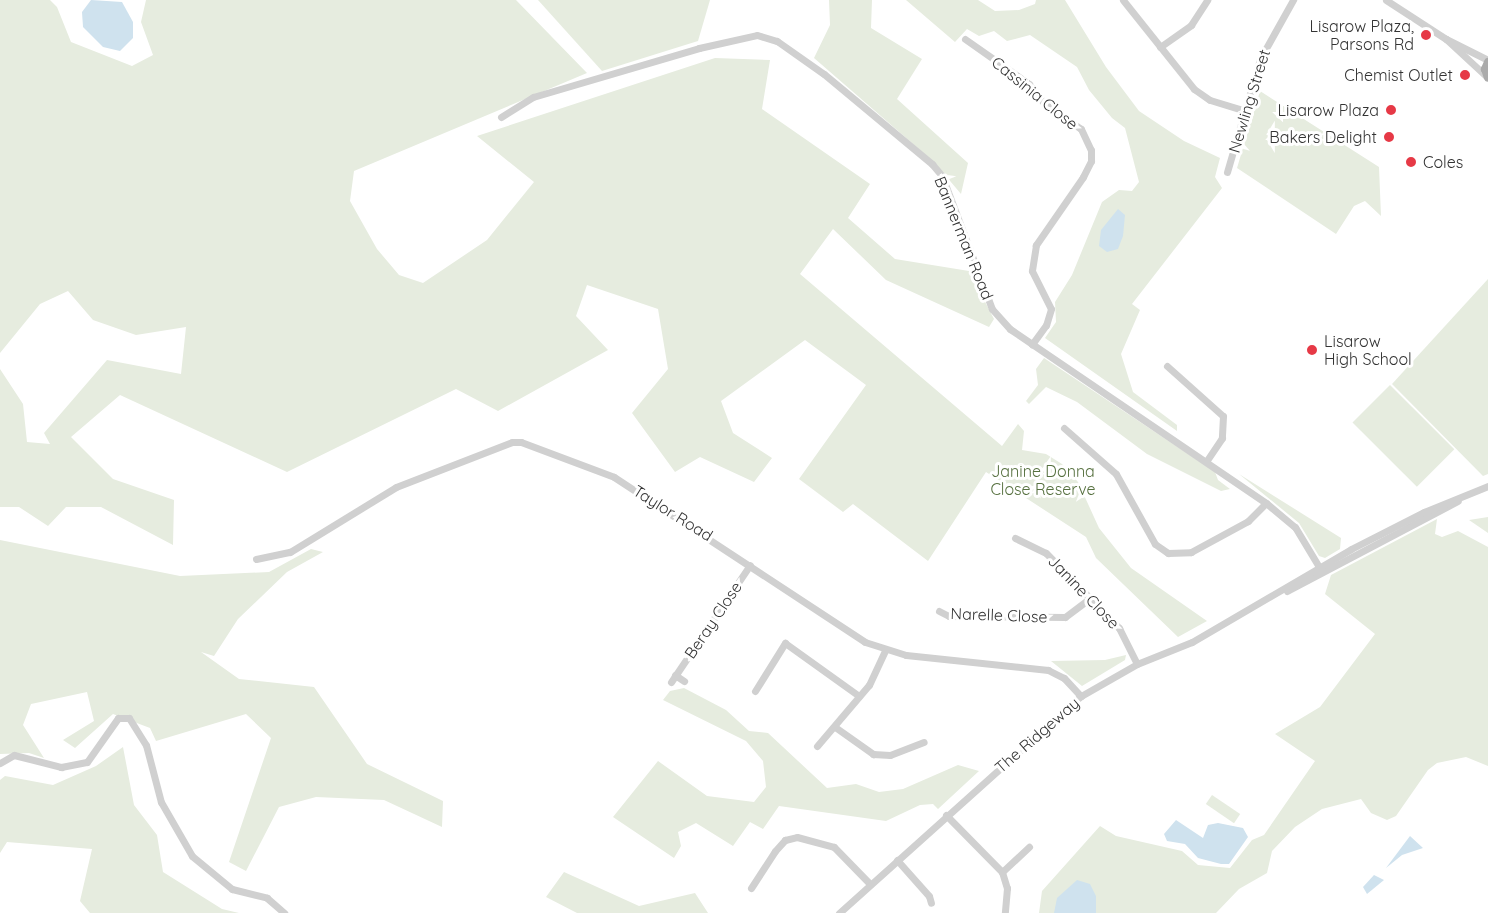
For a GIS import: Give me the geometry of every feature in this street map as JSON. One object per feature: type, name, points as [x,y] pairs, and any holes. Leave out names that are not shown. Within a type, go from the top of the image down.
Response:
[{"type":"main road","points":[[1487,77],[1488,61]]},
{"type":"street","points":[[1123,0],[1160,48],[1201,95],[1246,111]]},
{"type":"street","points":[[1160,48],[1191,25],[1207,0]]},
{"type":"street","name":"Newling Street","points":[[1227,172],[1268,40],[1293,0]]},
{"type":"street","points":[[1386,0],[1446,39],[1488,61]]},
{"type":"street","name":"Bannerman Road","points":[[501,117],[533,97],[740,37],[767,37],[824,74],[932,164],[942,176],[992,309],[1010,329],[1207,460],[1266,503],[1293,524],[1319,567]]},
{"type":"street","name":"Cassinia Close","points":[[965,39],[1029,84],[1044,103],[1081,129],[1091,150],[1091,161],[1083,177],[1036,245],[1032,271],[1051,309],[1046,325],[1032,344]]},
{"type":"street","points":[[1446,39],[1487,77]]},
{"type":"street","points":[[1167,366],[1218,408],[1223,416],[1222,438],[1207,460]]},
{"type":"street","points":[[1064,429],[1116,474],[1155,544],[1168,553],[1191,552],[1248,521],[1266,503]]},
{"type":"street","name":"Taylor Road","points":[[256,559],[290,552],[382,494],[512,442],[579,461],[614,477],[865,642],[906,656],[1048,670],[1064,678],[1081,696]]},
{"type":"street","name":"The Ridgeway","points":[[839,913],[1081,696],[1137,664],[1185,646],[1351,549],[1424,512],[1488,486]]},
{"type":"street","name":"The Ridgeway","points":[[1264,601],[1421,521],[1478,489]]},
{"type":"street","points":[[1421,521],[1424,512]]},
{"type":"street","name":"Janine Close","points":[[1015,538],[1046,553],[1090,598],[1119,628],[1137,664]]},
{"type":"street","points":[[1351,549],[1366,549]]},
{"type":"street","name":"Beray Close","points":[[670,682],[750,565]]},
{"type":"street","points":[[1319,567],[1329,569]]},
{"type":"street","name":"Narelle Close","points":[[939,611],[949,616],[1065,617],[1090,598]]},
{"type":"street","points":[[755,691],[785,643],[859,696]]},
{"type":"street","points":[[817,746],[869,685],[885,650]]},
{"type":"street","name":"Beray Close","points":[[675,675],[684,681]]},
{"type":"street","points":[[0,763],[14,755],[61,767],[87,762],[118,718],[129,718],[146,745],[161,802],[192,856],[232,889],[267,898],[284,913]]},
{"type":"street","points":[[835,727],[873,754],[890,755],[924,742]]},
{"type":"street","points":[[946,815],[1002,872],[1007,888],[1005,913]]},
{"type":"street","points":[[751,888],[775,851],[785,840],[797,837],[834,848],[870,884]]},
{"type":"street","points":[[1002,872],[1029,847]]},
{"type":"street","points":[[897,860],[929,896],[931,903]]},
{"type":"green space","name":"Janine Donna Close Reserve","points":[[0,0],[50,0],[57,7],[71,42],[132,66],[153,55],[141,22],[146,0],[516,0],[587,73],[354,171],[350,201],[377,249],[399,275],[423,283],[487,240],[534,182],[477,136],[715,58],[770,60],[762,109],[870,184],[848,218],[895,259],[969,271],[994,319],[989,327],[886,280],[833,229],[800,274],[1002,446],[1018,424],[1024,431],[1022,450],[1046,454],[1062,464],[1078,482],[1099,528],[1131,568],[1207,621],[1178,637],[1096,558],[1086,537],[986,472],[928,561],[853,504],[843,512],[799,479],[866,385],[805,340],[721,401],[733,433],[772,458],[754,482],[700,457],[675,472],[632,413],[668,369],[658,309],[587,285],[576,316],[608,350],[498,411],[456,389],[287,472],[120,395],[71,437],[113,479],[174,500],[173,545],[101,507],[66,507],[48,526],[19,507],[0,507],[0,369],[23,404],[27,442],[50,444],[44,433],[107,360],[181,374],[186,327],[136,335],[93,320],[68,291],[40,304],[0,353]]},
{"type":"green space","points":[[538,0],[710,0],[698,41],[602,71]]},
{"type":"green space","points":[[829,0],[872,0],[871,28],[922,59],[897,99],[968,163],[961,194],[935,163],[814,58],[830,25]]},
{"type":"green space","points":[[906,0],[978,0],[995,11],[1019,10],[1035,4],[1036,0],[1065,0],[1106,67],[1139,111],[1184,141],[1220,158],[1215,177],[1222,188],[1132,304],[1140,310],[1121,354],[1133,392],[1177,425],[1177,431],[1045,338],[1056,322],[1055,302],[1072,275],[1102,202],[1119,190],[1132,191],[1139,182],[1125,128],[1112,118],[1089,90],[1077,67],[1030,35],[1007,41],[994,31],[979,36],[967,29],[955,42]]},
{"type":"green space","points":[[1260,91],[1379,167],[1381,216],[1365,201],[1354,206],[1336,234],[1237,168]]},
{"type":"green space","points":[[1488,279],[1488,474],[1483,476],[1392,384]]},
{"type":"green space","points":[[1044,358],[1215,472],[1218,480],[1230,489],[1221,491],[1147,454],[1077,402],[1046,387],[1029,404],[1026,401],[1038,385],[1036,369]]},
{"type":"green space","points":[[1390,385],[1454,449],[1417,487],[1353,422]]},
{"type":"green space","points":[[1239,474],[1341,538],[1340,549],[1325,558],[1319,556],[1299,523]]},
{"type":"green space","points":[[1488,517],[1488,533],[1469,520]]},
{"type":"green space","points":[[1437,519],[1435,534],[1442,537],[1458,531],[1488,547],[1488,766],[1466,757],[1437,763],[1428,770],[1396,816],[1387,820],[1371,813],[1361,799],[1322,809],[1295,827],[1272,851],[1267,873],[1239,889],[1216,913],[1039,913],[1042,891],[1100,826],[1116,836],[1182,851],[1198,865],[1230,868],[1252,840],[1264,835],[1315,761],[1275,734],[1320,707],[1375,634],[1325,594],[1331,575]]},
{"type":"green space","points":[[0,540],[180,576],[269,572],[311,549],[323,552],[287,572],[238,619],[214,656],[201,652],[239,679],[314,687],[367,764],[443,801],[442,827],[384,800],[316,797],[279,807],[246,871],[229,862],[271,738],[246,714],[156,741],[150,728],[113,714],[75,748],[63,740],[94,721],[87,692],[31,704],[23,725],[44,758],[29,753],[0,754]]},
{"type":"green space","points":[[1126,655],[1125,660],[1082,686],[1051,661],[1105,660]]},
{"type":"green space","points":[[684,688],[726,710],[749,731],[768,733],[827,788],[856,784],[879,792],[903,789],[958,765],[979,771],[938,809],[933,804],[920,805],[886,821],[779,806],[763,829],[750,822],[733,846],[696,823],[678,832],[681,846],[674,858],[613,817],[658,761],[707,796],[754,802],[766,787],[763,761],[746,741],[663,700],[670,691]]},
{"type":"green space","points":[[123,747],[134,805],[157,835],[163,872],[222,909],[239,913],[90,913],[80,901],[92,849],[7,842],[0,853],[0,780],[5,776],[53,785],[96,766]]},
{"type":"green space","points":[[1212,795],[1240,814],[1234,823],[1206,804]]},
{"type":"green space","points":[[564,872],[639,906],[695,893],[708,913],[577,913],[546,897]]},
{"type":"water","points":[[91,0],[122,2],[133,22],[133,38],[120,51],[103,47],[83,27],[82,12]]},
{"type":"water","points":[[1118,209],[1125,215],[1123,236],[1118,249],[1107,252],[1099,246],[1101,230]]},
{"type":"water","points":[[1176,820],[1203,838],[1208,825],[1218,823],[1243,828],[1248,837],[1229,864],[1221,864],[1198,858],[1185,844],[1167,841],[1164,834]]},
{"type":"water","points":[[1410,836],[1423,848],[1402,855],[1386,868]]},
{"type":"water","points":[[1374,875],[1384,880],[1367,894],[1363,887]]},
{"type":"water","points":[[1077,880],[1090,884],[1096,896],[1096,913],[1054,913],[1057,898]]},
{"type":"place","name":"Lisarow Plaza, Parsons Rd","points":[[1426,35]]},
{"type":"place","name":"Chemist Outlet","points":[[1465,75]]},
{"type":"place","name":"Lisarow Plaza","points":[[1391,110]]},
{"type":"place","name":"Bakers Delight","points":[[1389,137]]},
{"type":"place","name":"Coles","points":[[1411,162]]},
{"type":"place","name":"Lisarow High School","points":[[1312,350]]}]
